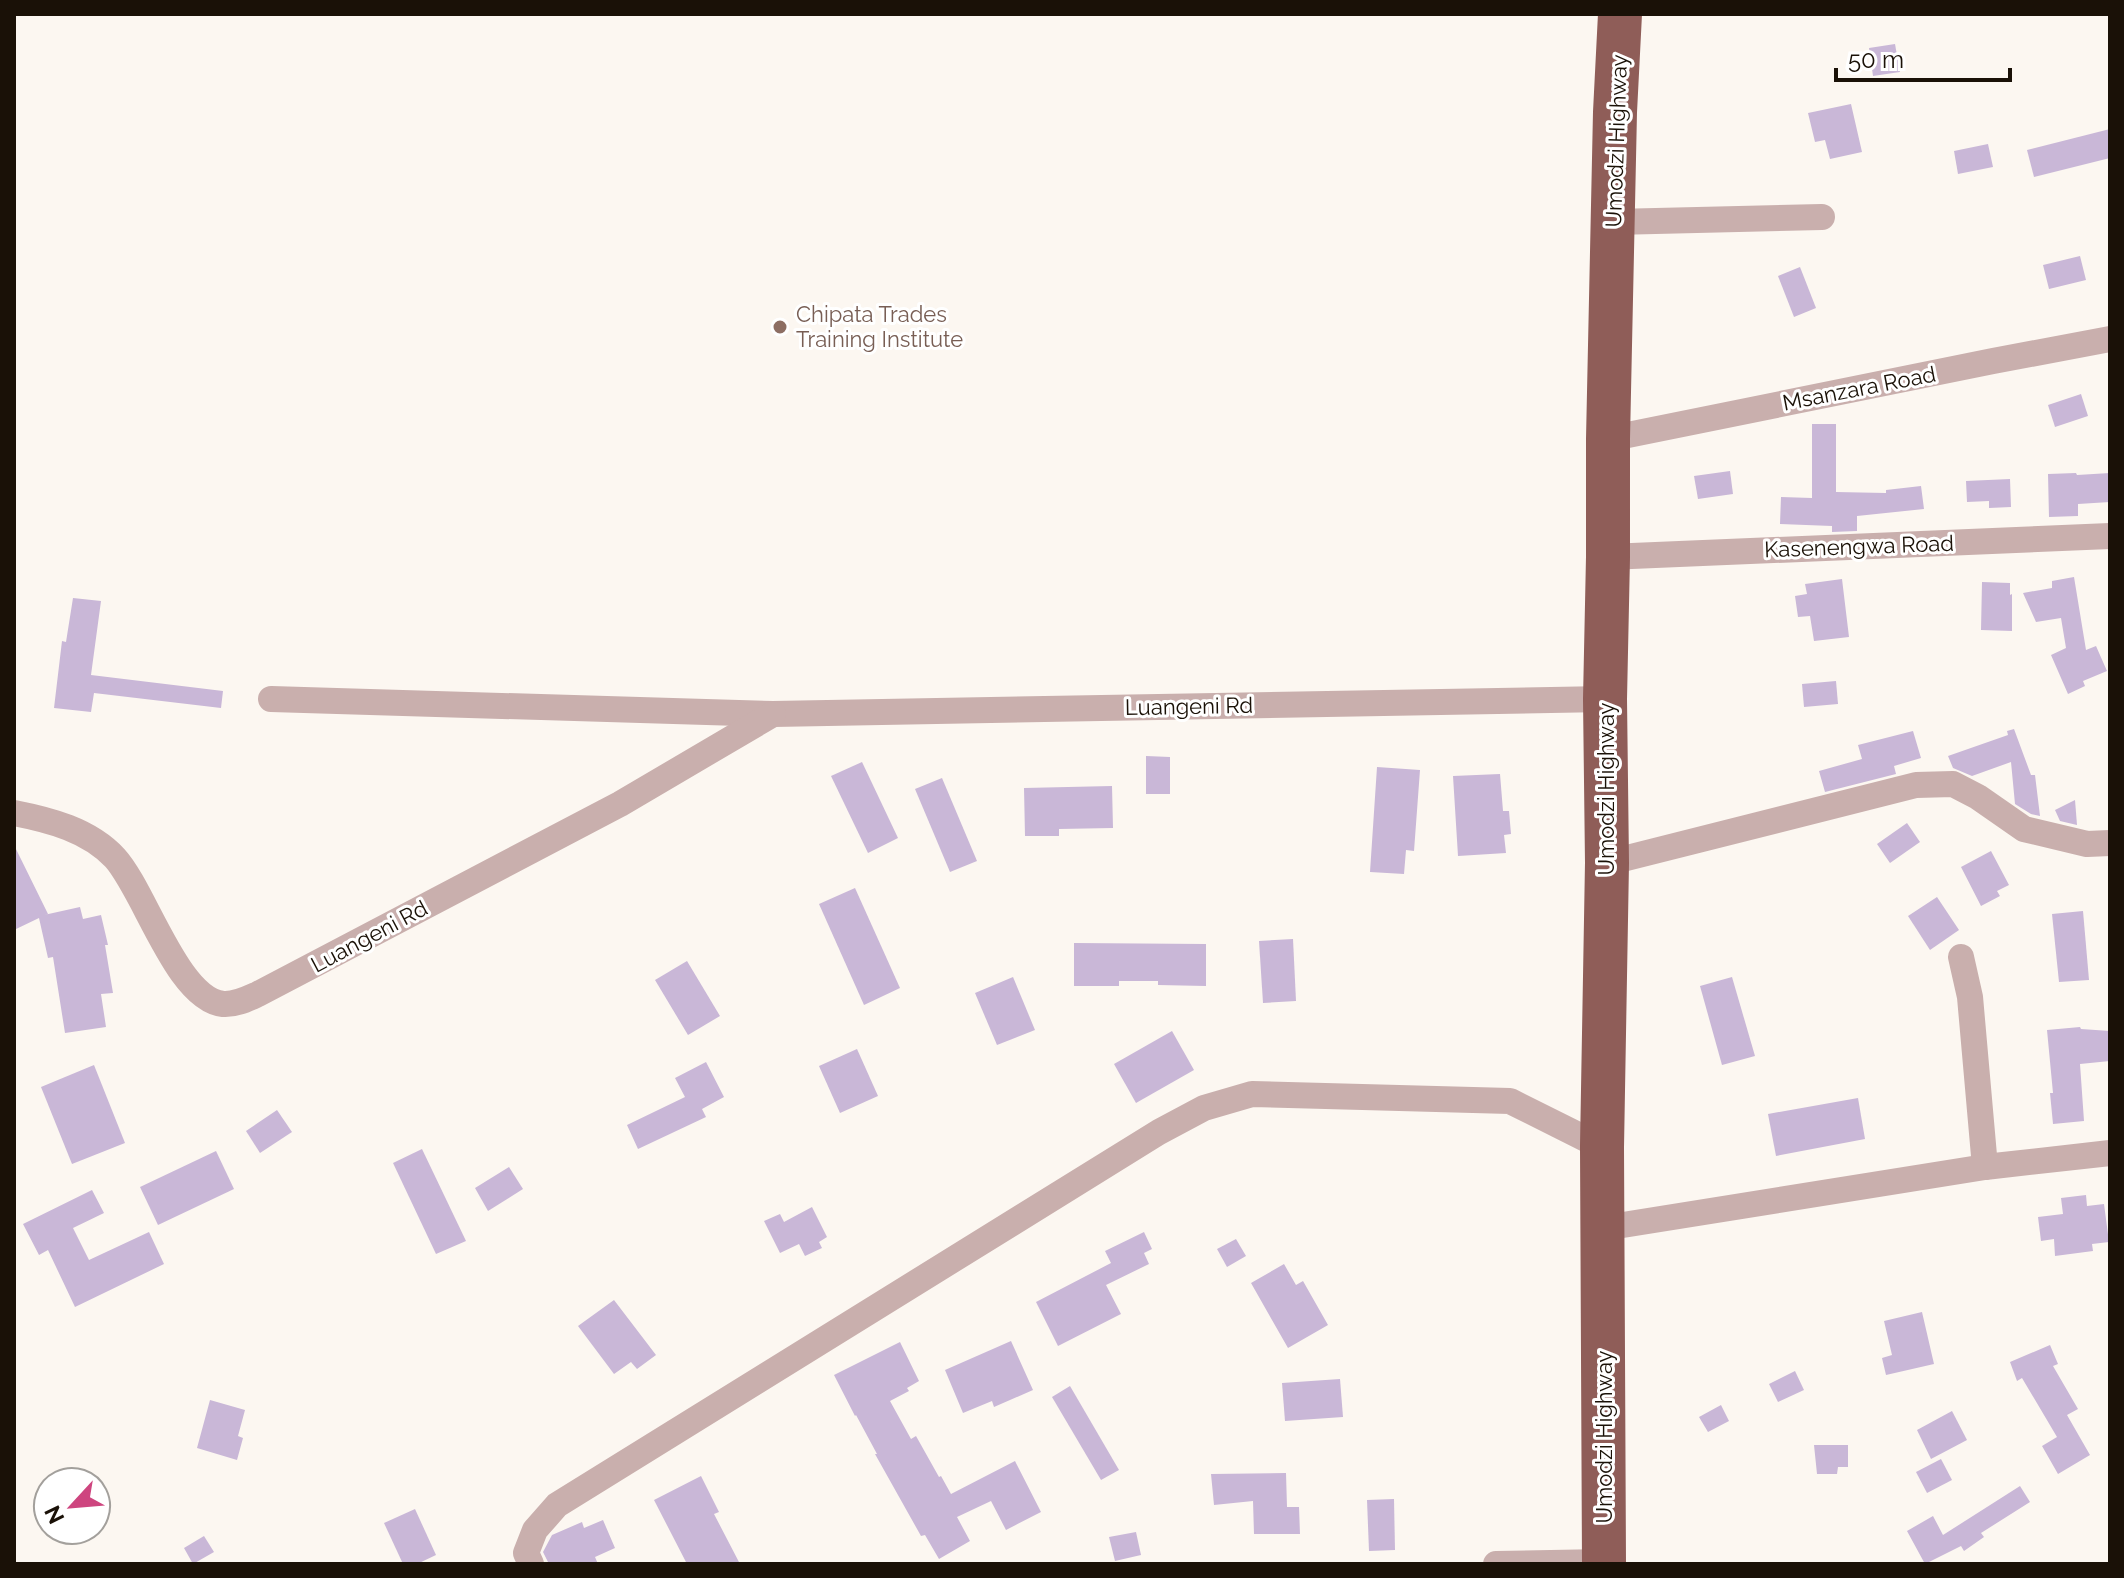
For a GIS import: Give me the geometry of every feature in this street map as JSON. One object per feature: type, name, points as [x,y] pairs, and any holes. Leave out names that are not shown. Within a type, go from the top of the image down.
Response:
[{"type":"highway","name":"Umodzi Highway","points":[[1604,1563],[1602,1147],[1607,863],[1605,699],[1615,112],[1620,14]]},
{"type":"street","points":[[1614,222],[1822,217]]},
{"type":"street","name":"Msanzara Road","points":[[1608,439],[2110,339]]},
{"type":"street","name":"Kasenengwa Road","points":[[1608,557],[2110,536]]},
{"type":"street","name":"Luangeni Rd","points":[[271,699],[773,714],[1605,699]]},
{"type":"street","name":"Luangeni Rd","points":[[14,813],[55,822],[79,832],[106,850],[126,873],[177,966],[191,985],[215,1003],[229,1004],[258,994],[620,804],[773,714]]},
{"type":"street","points":[[1607,863],[1916,785],[1953,784],[1978,797],[2024,829],[2087,844],[2110,843]]},
{"type":"street","points":[[1961,957],[1970,997],[1985,1167]]},
{"type":"street","points":[[531,1564],[526,1553],[535,1530],[557,1505],[1204,1108],[1252,1094],[1510,1101],[1602,1147]]},
{"type":"street","points":[[1604,1228],[1985,1167],[2110,1153]]},
{"type":"street","points":[[1496,1564],[1604,1563]]},
{"type":"building","points":[[1895,44],[1900,72],[1873,76],[1869,48]]},
{"type":"building","points":[[1851,104],[1862,152],[1830,159],[1825,140],[1815,142],[1808,113]]},
{"type":"building","points":[[2110,129],[2110,158],[2034,177],[2027,150]]},
{"type":"building","points":[[1988,144],[1993,167],[1958,174],[1954,151]]},
{"type":"building","points":[[2080,256],[2086,280],[2049,289],[2043,265]]},
{"type":"building","points":[[1800,267],[1816,308],[1794,317],[1778,276]]},
{"type":"building","points":[[2081,394],[2088,416],[2055,427],[2048,405]]},
{"type":"building","points":[[1812,424],[1836,424],[1836,492],[1886,493],[1886,490],[1921,486],[1924,509],[1857,516],[1857,531],[1832,532],[1832,526],[1780,524],[1781,497],[1812,498]]},
{"type":"building","points":[[1730,471],[1733,494],[1698,499],[1694,476]]},
{"type":"building","points":[[2110,473],[2110,502],[2078,504],[2078,516],[2049,517],[2048,474]]},
{"type":"building","points":[[2010,479],[2011,507],[1989,508],[1989,501],[1967,502],[1966,481]]},
{"type":"building","points":[[2074,577],[2086,650],[2096,646],[2107,671],[2083,681],[2085,686],[2068,694],[2051,655],[2066,648],[2061,618],[2036,622],[2023,593],[2052,588],[2052,581]]},
{"type":"building","points":[[1842,579],[1849,637],[1814,641],[1810,616],[1798,617],[1795,596],[1807,594],[1805,584]]},
{"type":"building","points":[[1982,582],[2010,583],[2012,631],[1981,630]]},
{"type":"building","points":[[73,598],[101,601],[91,675],[223,691],[221,708],[94,693],[91,712],[54,708],[62,641],[66,642]]},
{"type":"building","points":[[1836,681],[1838,704],[1804,707],[1802,684]]},
{"type":"building","points":[[2014,729],[2031,775],[2035,775],[2040,816],[2015,804],[2011,762],[1972,776],[1953,768],[1948,756],[2008,735],[2007,731]]},
{"type":"building","points":[[1913,731],[1921,758],[1894,766],[1896,774],[1825,792],[1819,771],[1862,759],[1858,745]]},
{"type":"building","points":[[1146,756],[1170,757],[1170,794],[1146,794]]},
{"type":"building","points":[[862,762],[898,838],[868,853],[831,776]]},
{"type":"building","points":[[1377,767],[1420,770],[1414,851],[1406,850],[1404,874],[1370,872]]},
{"type":"building","points":[[1500,774],[1503,811],[1509,811],[1511,834],[1504,835],[1506,853],[1458,856],[1453,776]]},
{"type":"building","points":[[942,778],[977,861],[950,872],[915,789]]},
{"type":"building","points":[[1112,786],[1113,828],[1059,829],[1059,836],[1025,836],[1024,788]]},
{"type":"building","points":[[2075,800],[2077,825],[2060,821],[2055,810]]},
{"type":"building","points":[[1907,823],[1920,842],[1890,863],[1877,844]]},
{"type":"building","points":[[14,845],[48,914],[44,915],[80,907],[83,919],[101,915],[113,993],[101,994],[106,1027],[65,1033],[53,957],[48,958],[39,918],[14,930]]},
{"type":"building","points":[[1991,851],[2009,885],[1997,891],[2000,896],[1981,906],[1961,867]]},
{"type":"building","points":[[855,888],[900,988],[864,1005],[819,904]]},
{"type":"building","points":[[1937,897],[1959,930],[1930,950],[1908,916]]},
{"type":"building","points":[[2083,911],[2089,980],[2059,982],[2052,914]]},
{"type":"building","points":[[1293,939],[1296,1001],[1263,1003],[1259,941]]},
{"type":"building","points":[[1074,943],[1206,944],[1206,986],[1119,981],[1119,986],[1074,986]]},
{"type":"building","points":[[687,961],[720,1016],[688,1035],[655,980]]},
{"type":"building","points":[[1013,977],[1035,1030],[997,1045],[975,993]]},
{"type":"building","points":[[1732,977],[1755,1056],[1722,1065],[1700,986]]},
{"type":"building","points":[[2080,1027],[2110,1031],[2110,1061],[2080,1064],[2084,1121],[2053,1124],[2047,1030]]},
{"type":"building","points":[[1172,1031],[1194,1070],[1136,1103],[1114,1064]]},
{"type":"building","points":[[857,1049],[878,1096],[840,1113],[819,1066]]},
{"type":"building","points":[[706,1062],[724,1097],[702,1109],[706,1117],[638,1149],[627,1125],[685,1097],[675,1078]]},
{"type":"building","points":[[94,1065],[125,1143],[72,1164],[41,1087]]},
{"type":"building","points":[[1858,1098],[1865,1139],[1776,1156],[1768,1114]]},
{"type":"building","points":[[277,1110],[292,1132],[260,1153],[246,1131]]},
{"type":"building","points":[[422,1149],[466,1241],[436,1254],[393,1163]]},
{"type":"building","points":[[216,1151],[234,1189],[158,1225],[140,1187]]},
{"type":"building","points":[[509,1167],[523,1189],[488,1211],[475,1188]]},
{"type":"building","points":[[92,1190],[104,1213],[73,1228],[89,1260],[149,1232],[164,1264],[75,1307],[48,1250],[39,1255],[23,1224]]},
{"type":"building","points":[[2086,1195],[2087,1206],[2104,1204],[2109,1242],[2092,1244],[2093,1251],[2055,1256],[2054,1239],[2041,1241],[2038,1217],[2063,1214],[2061,1198]]},
{"type":"building","points":[[812,1207],[827,1237],[819,1242],[822,1248],[805,1256],[799,1244],[780,1253],[764,1221],[780,1214],[784,1222]]},
{"type":"building","points":[[1144,1232],[1152,1249],[1144,1253],[1149,1264],[1106,1285],[1121,1314],[1058,1346],[1036,1302],[1111,1263],[1105,1251]]},
{"type":"building","points":[[1236,1239],[1246,1256],[1227,1267],[1217,1249]]},
{"type":"building","points":[[1284,1264],[1296,1285],[1303,1281],[1328,1325],[1288,1348],[1251,1283]]},
{"type":"building","points":[[614,1300],[656,1355],[637,1369],[631,1362],[614,1374],[578,1326]]},
{"type":"building","points":[[1922,1312],[1934,1364],[1886,1375],[1882,1358],[1892,1355],[1884,1321]]},
{"type":"building","points":[[1011,1341],[1033,1390],[994,1407],[992,1401],[963,1413],[945,1370]]},
{"type":"building","points":[[900,1342],[919,1381],[907,1388],[909,1391],[890,1401],[911,1439],[916,1436],[951,1494],[1015,1461],[1041,1512],[1006,1530],[991,1501],[957,1517],[970,1541],[939,1559],[925,1535],[921,1536],[834,1375]]},
{"type":"building","points":[[2050,1345],[2058,1364],[2053,1366],[2078,1409],[2067,1415],[2090,1455],[2058,1474],[2042,1446],[2057,1437],[2022,1378],[2017,1381],[2010,1362]]},
{"type":"building","points":[[1795,1371],[1804,1390],[1778,1402],[1769,1384]]},
{"type":"building","points":[[1340,1379],[1343,1417],[1285,1421],[1282,1383]]},
{"type":"building","points":[[1070,1386],[1119,1470],[1101,1480],[1052,1397]]},
{"type":"building","points":[[210,1400],[245,1410],[238,1436],[243,1438],[237,1460],[197,1448]]},
{"type":"building","points":[[1721,1405],[1729,1421],[1708,1432],[1699,1417]]},
{"type":"building","points":[[1952,1411],[1967,1440],[1931,1459],[1917,1430]]},
{"type":"building","points":[[1814,1445],[1848,1445],[1848,1467],[1838,1467],[1837,1474],[1817,1474]]},
{"type":"building","points":[[1941,1459],[1952,1480],[1927,1493],[1916,1472]]},
{"type":"building","points":[[1286,1473],[1287,1507],[1299,1507],[1300,1534],[1254,1534],[1253,1501],[1214,1505],[1211,1474]]},
{"type":"building","points":[[701,1476],[719,1512],[714,1514],[740,1564],[687,1564],[654,1500]]},
{"type":"building","points":[[2020,1486],[2030,1502],[1981,1533],[1984,1537],[1964,1551],[1961,1546],[1925,1564],[1907,1531],[1933,1516],[1943,1535]]},
{"type":"building","points":[[1394,1499],[1395,1550],[1369,1551],[1367,1500]]},
{"type":"building","points":[[415,1509],[436,1555],[417,1564],[403,1564],[384,1523]]},
{"type":"building","points":[[603,1520],[615,1548],[595,1557],[598,1564],[549,1564],[543,1552],[552,1535],[582,1522],[584,1528]]},
{"type":"building","points":[[1136,1532],[1141,1555],[1115,1561],[1109,1537]]},
{"type":"building","points":[[204,1536],[214,1552],[193,1564],[184,1548]]},
{"type":"place","name":"Chipata Trades Training Institute","points":[[780,327]]}]
